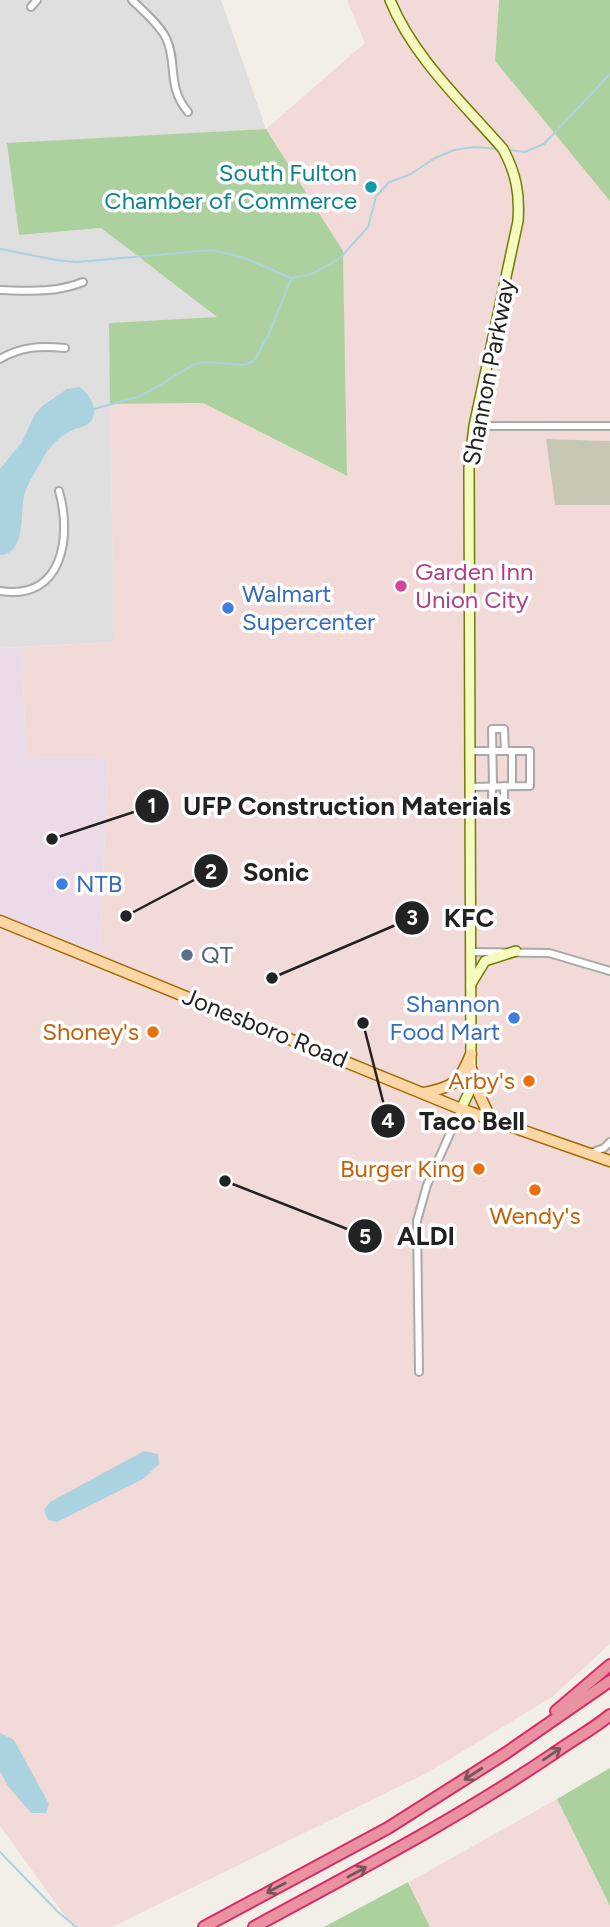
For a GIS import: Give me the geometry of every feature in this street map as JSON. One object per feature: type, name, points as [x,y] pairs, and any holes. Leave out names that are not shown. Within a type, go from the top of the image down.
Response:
[{"type":"highway","points":[[506,1753],[610,1665]]},
{"type":"highway","points":[[204,1927],[388,1828],[506,1753],[610,1681]]},
{"type":"highway","points":[[254,1927],[472,1807],[560,1748],[592,1731],[610,1715]]},
{"type":"main road","name":"Jonesboro Road","points":[[0,921],[461,1109],[610,1161]]},
{"type":"main road","points":[[423,1093],[442,1089],[457,1081],[471,1054]]},
{"type":"main road","points":[[471,1068],[491,1120]]},
{"type":"street","points":[[31,7],[37,0]]},
{"type":"street","points":[[132,0],[165,36],[170,50],[178,100],[188,112]]},
{"type":"street","name":"Shannon Parkway","points":[[392,0],[395,12],[420,53],[503,149],[518,186],[518,221],[474,426],[469,468],[471,1068],[470,1090],[461,1109]]},
{"type":"street","points":[[0,290],[44,291],[68,288],[83,282]]},
{"type":"street","points":[[0,358],[30,346],[65,348]]},
{"type":"street","points":[[474,426],[610,426]]},
{"type":"street","points":[[0,591],[25,590],[39,585],[59,563],[64,548],[64,509],[58,491]]},
{"type":"street","points":[[504,786],[504,808],[492,808],[492,729],[504,729],[512,786]]},
{"type":"street","points":[[469,751],[530,751],[530,786],[469,787]]},
{"type":"street","points":[[470,986],[485,961],[516,951]]},
{"type":"street","points":[[470,952],[549,953],[610,971]]},
{"type":"street","points":[[419,1372],[417,1221],[424,1194],[461,1109]]},
{"type":"street","points":[[590,1154],[610,1142]]},
{"type":"shaded area","points":[[0,0],[221,0],[266,129],[8,144],[19,235],[101,228],[218,318],[109,324],[114,642],[0,648]]},
{"type":"shaded area","points":[[347,0],[499,0],[495,61],[610,201],[610,441],[546,439],[555,505],[610,505],[610,1644],[552,1697],[427,1773],[112,1927],[73,1927],[0,1826],[0,920],[31,927],[100,952],[108,757],[26,758],[22,647],[114,642],[110,404],[203,403],[346,476],[343,251],[266,129],[365,43]]},
{"type":"shaded area","points":[[546,439],[610,441],[610,505],[555,505]]},
{"type":"shaded area","points":[[22,647],[26,758],[108,757],[100,952],[31,927],[0,920],[0,648]]},
{"type":"shaded area","points":[[557,1799],[610,1906],[610,1927],[430,1927],[409,1882]]},
{"type":"green space","points":[[499,0],[610,0],[610,201],[495,61]]},
{"type":"green space","points":[[266,129],[343,251],[347,476],[203,403],[110,404],[109,323],[217,317],[101,228],[19,235],[7,143]]},
{"type":"green space","points":[[610,1768],[610,1906],[557,1799]]},
{"type":"green space","points":[[408,1882],[430,1927],[324,1927]]},
{"type":"water","points":[[79,387],[93,404],[92,419],[86,425],[61,437],[46,453],[25,491],[18,541],[8,553],[0,555],[0,469],[22,442],[35,414],[42,406],[67,389]]},
{"type":"water","points":[[144,1451],[158,1454],[159,1464],[143,1479],[57,1522],[48,1520],[44,1510],[50,1502]]},
{"type":"water","points":[[0,1733],[14,1740],[49,1804],[46,1813],[31,1813],[8,1786],[0,1772]]},
{"type":"waterway","points":[[507,150],[525,152],[544,144],[610,74]]},
{"type":"waterway","points":[[0,249],[77,262],[212,250],[242,257],[291,278],[312,274],[339,259],[368,227],[376,197],[389,182],[409,175],[435,158],[454,150],[474,147],[498,149]]},
{"type":"waterway","points":[[94,409],[141,396],[193,365],[203,362],[244,365],[254,361],[269,334],[291,279]]},
{"type":"waterway","points":[[0,1852],[76,1927]]},
{"type":"place","name":"South Fulton Chamber of Commerce","points":[[371,187]]},
{"type":"place","name":"Garden Inn Union City","points":[[401,586]]},
{"type":"place","name":"Walmart Supercenter","points":[[228,608]]},
{"type":"place","name":"UFP Construction Materials","points":[[52,839]]},
{"type":"place","name":"NTB","points":[[62,884]]},
{"type":"place","name":"Sonic","points":[[126,916]]},
{"type":"place","name":"QT","points":[[187,955]]},
{"type":"place","name":"KFC","points":[[272,978]]},
{"type":"place","name":"Shannon Food Mart","points":[[514,1018]]},
{"type":"place","name":"Taco Bell","points":[[363,1023]]},
{"type":"place","name":"Shoney's","points":[[153,1032]]},
{"type":"place","name":"Arby's","points":[[529,1081]]},
{"type":"place","name":"Burger King","points":[[479,1169]]},
{"type":"place","name":"ALDI","points":[[225,1181]]},
{"type":"place","name":"Wendy's","points":[[535,1190]]}]
